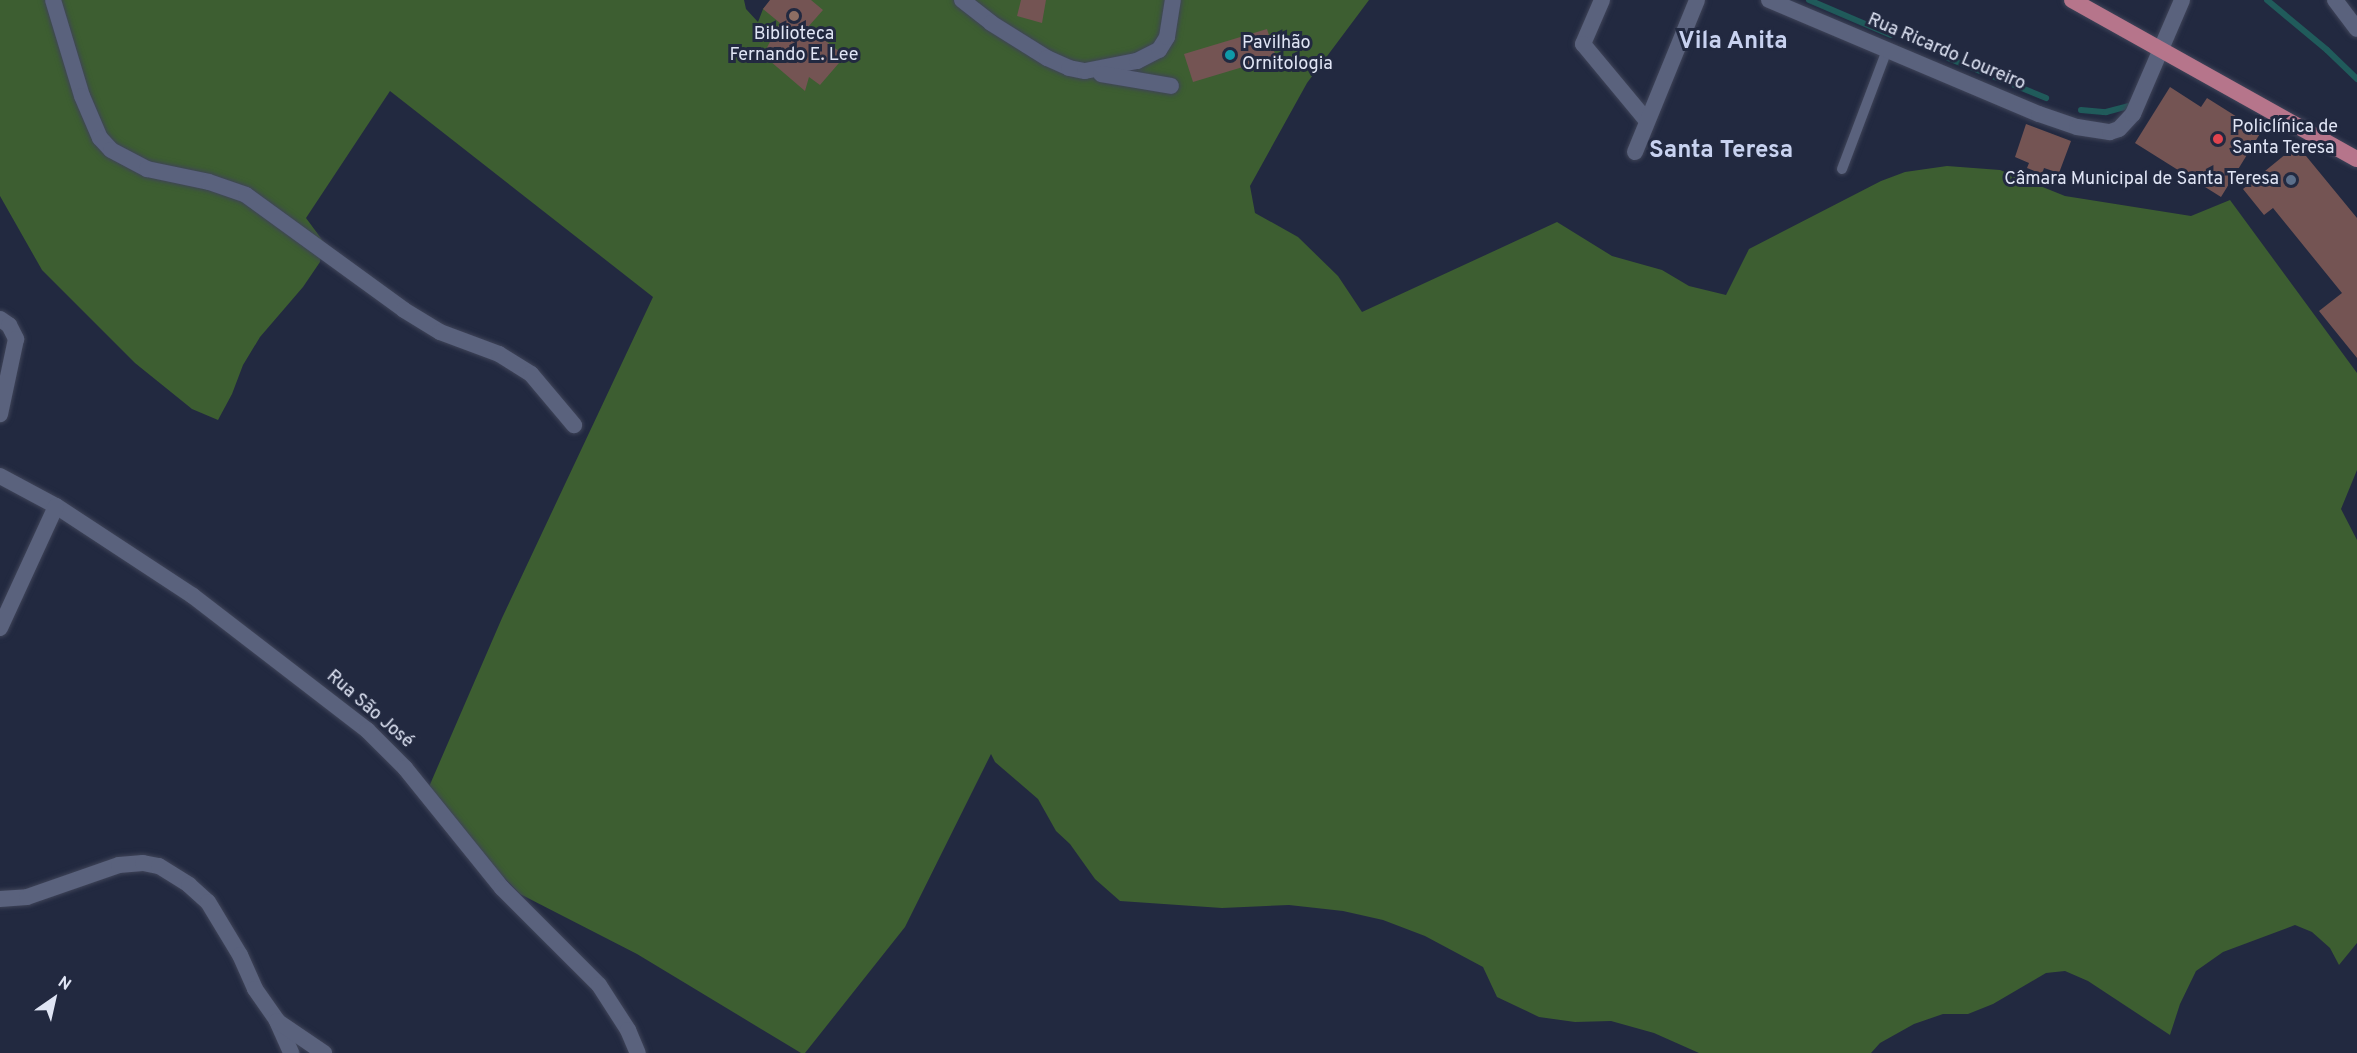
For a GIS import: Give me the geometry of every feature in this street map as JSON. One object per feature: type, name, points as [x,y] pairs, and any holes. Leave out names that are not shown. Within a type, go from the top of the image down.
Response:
[{"type":"main road","points":[[2072,0],[2357,159]]},
{"type":"street","points":[[53,0],[82,96],[99,138],[111,150],[147,169],[209,182],[246,195],[404,310],[440,332],[499,354],[531,374],[574,425]]},
{"type":"street","points":[[962,0],[1040,54],[1069,68],[1171,86]]},
{"type":"street","points":[[1085,71],[1137,61],[1159,50],[1167,37],[1173,0]]},
{"type":"street","points":[[1602,0],[1583,44],[1647,121]]},
{"type":"street","points":[[1635,152],[1696,0]]},
{"type":"street","name":"Rua Ricardo Loureiro","points":[[1769,0],[2060,122],[2110,132],[2119,129],[2133,114],[2160,50]]},
{"type":"street","points":[[2160,50],[2182,0]]},
{"type":"street","points":[[2336,0],[2357,29]]},
{"type":"street","points":[[0,319],[9,325],[16,339],[0,414]]},
{"type":"street","name":"Rua São José","points":[[0,476],[56,506],[193,596],[367,730],[405,768],[502,888],[599,985],[628,1030],[638,1053]]},
{"type":"street","points":[[0,628],[56,506]]},
{"type":"street","points":[[0,899],[27,897],[119,865],[143,863],[159,866],[189,885],[208,902],[240,955],[255,989],[277,1021],[291,1053]]},
{"type":"street","points":[[277,1021],[324,1053]]},
{"type":"lane","points":[[1842,168],[1887,50]]},
{"type":"green space","points":[[0,0],[744,0],[746,9],[758,22],[763,9],[771,0],[1369,0],[1307,83],[1250,186],[1255,213],[1298,237],[1338,276],[1362,312],[1557,222],[1612,256],[1662,270],[1689,286],[1726,295],[1749,249],[1881,181],[1905,172],[1947,166],[2000,170],[2065,196],[2191,216],[2230,200],[2357,373],[2357,470],[2341,509],[2357,540],[2357,943],[2339,965],[2330,948],[2312,932],[2295,925],[2223,952],[2196,971],[2180,1004],[2170,1035],[2088,981],[2065,971],[2046,973],[1993,1004],[1968,1014],[1943,1014],[1914,1024],[1880,1043],[1871,1053],[1699,1053],[1654,1033],[1611,1021],[1575,1022],[1539,1017],[1497,997],[1483,967],[1425,936],[1383,920],[1343,911],[1289,905],[1222,908],[1120,901],[1095,879],[1070,844],[1056,831],[1038,799],[995,762],[991,754],[905,927],[805,1053],[801,1053],[637,954],[520,894],[425,796],[502,618],[653,297],[390,91],[306,218],[323,241],[320,262],[303,287],[260,337],[243,365],[232,394],[218,420],[192,409],[135,363],[42,270],[0,196]]},
{"type":"building","points":[[770,0],[811,0],[823,10],[808,27],[845,56],[820,85],[809,77],[805,91],[763,55],[780,23],[763,9]]},
{"type":"building","points":[[1021,0],[1046,0],[1042,23],[1017,16]]},
{"type":"building","name":"Pavilhão Ornitologia","points":[[1267,29],[1276,57],[1193,82],[1184,54]]},
{"type":"building","name":"Policlínica de Santa Teresa","points":[[2170,87],[2201,107],[2207,98],[2261,132],[2221,197],[2135,143]]},
{"type":"building","points":[[2026,124],[2071,141],[2059,173],[2044,168],[2042,174],[2027,168],[2029,163],[2015,157]]},
{"type":"building","points":[[2297,145],[2357,218],[2357,358],[2319,311],[2342,293],[2273,208],[2264,215],[2243,189]]},
{"type":"waterway","points":[[1809,0],[1891,35]]},
{"type":"waterway","points":[[2267,0],[2327,50],[2357,79]]},
{"type":"waterway","points":[[1948,58],[2046,98]]},
{"type":"waterway","points":[[2081,110],[2106,112],[2128,106]]},
{"type":"place","name":"Biblioteca Fernando E. Lee","points":[[794,16]]},
{"type":"place","name":"Pavilhão Ornitologia","points":[[1230,55]]},
{"type":"place","name":"Policlínica de Santa Teresa","points":[[2218,139]]},
{"type":"place","name":"Câmara Municipal de Santa Teresa","points":[[2291,180]]},
{"type":"district","name":"Vila Anita","points":[[1733,43]]},
{"type":"district","name":"Santa Teresa","points":[[1721,152]]}]
